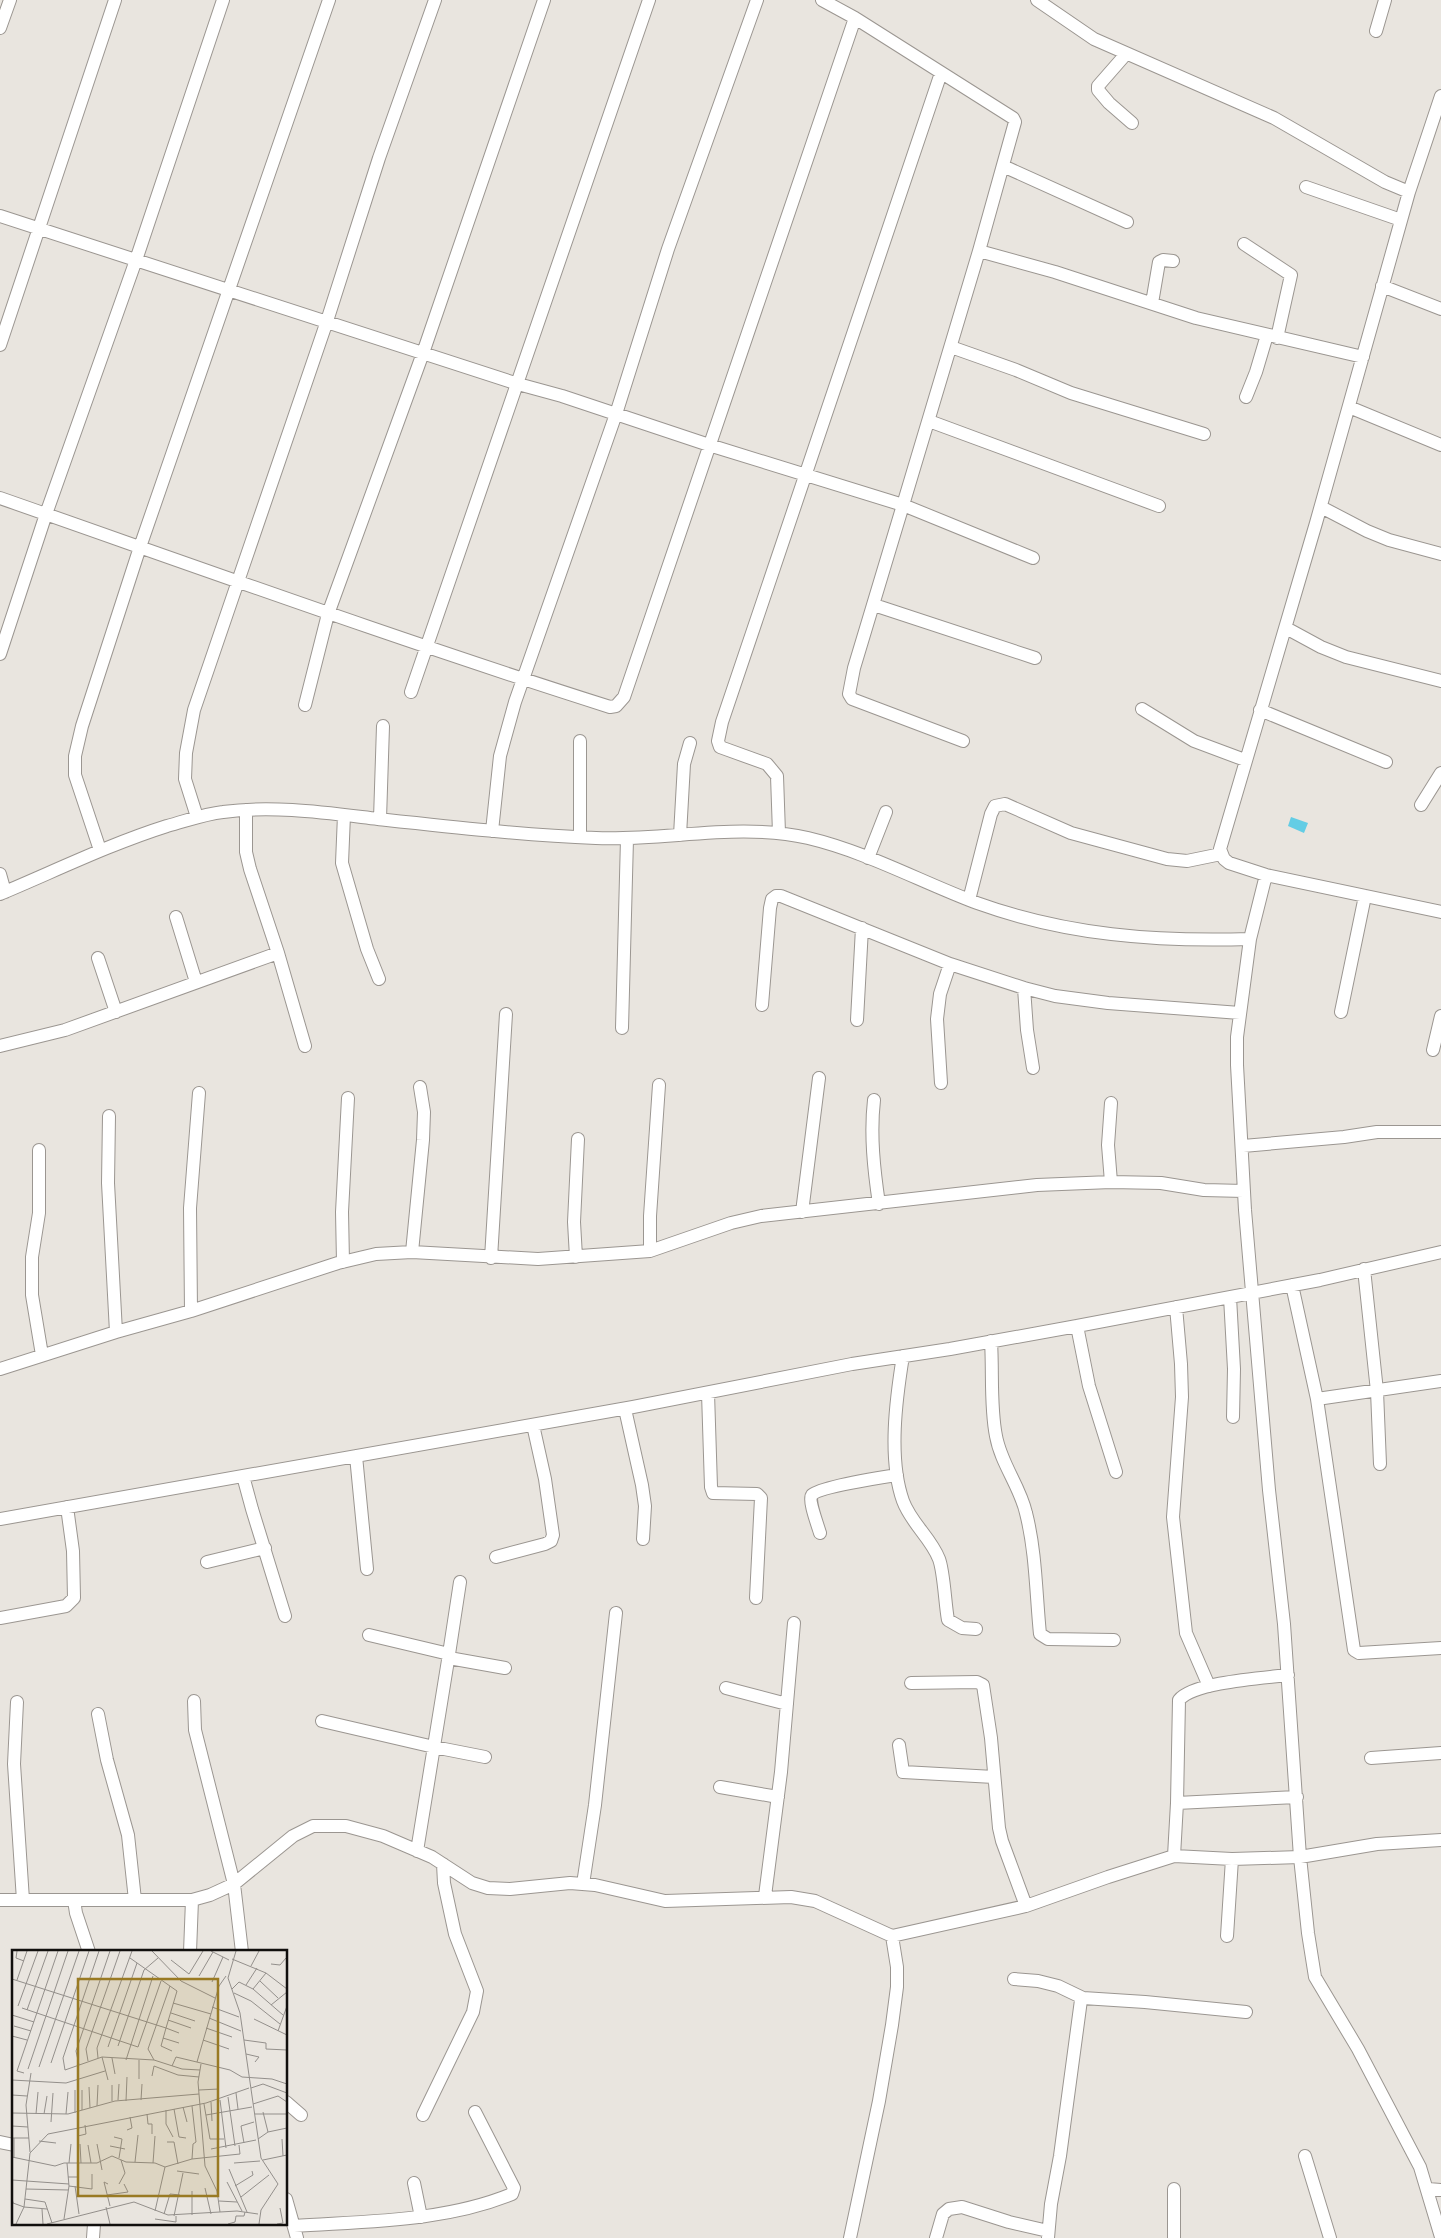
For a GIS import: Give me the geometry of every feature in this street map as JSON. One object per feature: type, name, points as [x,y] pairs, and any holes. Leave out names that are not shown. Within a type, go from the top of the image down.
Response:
[{"type":"street","points":[[0,28],[10,0]]},
{"type":"street","points":[[0,345],[115,0]]},
{"type":"street","points":[[0,654],[46,514],[136,260],[223,0]]},
{"type":"street","points":[[100,850],[75,775],[75,756],[82,726],[140,547],[329,0]]},
{"type":"street","points":[[197,817],[185,779],[186,753],[194,710],[327,321],[379,158],[435,0]]},
{"type":"street","points":[[305,704],[328,614],[423,353],[544,0]]},
{"type":"street","points":[[411,692],[649,0]]},
{"type":"street","points":[[492,831],[500,756],[523,680],[616,414],[668,250],[757,0]]},
{"type":"street","points":[[822,0],[854,18],[1014,120],[979,252],[854,668],[849,694],[852,699],[963,741]]},
{"type":"street","points":[[1037,0],[1094,39],[1274,118],[1385,182],[1409,192]]},
{"type":"street","points":[[1376,31],[1385,0]]},
{"type":"street","points":[[0,498],[328,614],[428,646],[523,680],[610,707],[616,706],[624,697],[854,18]]},
{"type":"street","points":[[1126,54],[1098,86],[1098,90],[1109,103],[1132,123]]},
{"type":"street","points":[[779,834],[777,776],[767,764],[720,747],[718,741],[722,722],[941,73]]},
{"type":"street","points":[[1441,96],[1409,192],[1286,628],[1220,844],[1221,854],[1229,863],[1266,875],[1441,912]]},
{"type":"street","points":[[1003,166],[1127,222]]},
{"type":"street","points":[[1306,187],[1401,220]]},
{"type":"street","points":[[0,216],[518,384],[903,506],[1033,558]]},
{"type":"street","points":[[1244,244],[1291,276],[1272,336],[1246,397]]},
{"type":"street","points":[[979,252],[1055,272],[1196,318],[1363,357]]},
{"type":"street","points":[[1152,303],[1159,262],[1163,260],[1172,261]]},
{"type":"street","points":[[1382,286],[1441,309]]},
{"type":"street","points":[[951,347],[1016,370],[1071,393],[1204,434]]},
{"type":"street","points":[[1349,407],[1441,445]]},
{"type":"street","points":[[929,421],[1159,506]]},
{"type":"street","points":[[1321,507],[1367,531],[1389,540],[1441,554]]},
{"type":"street","points":[[874,605],[1035,658]]},
{"type":"street","points":[[1286,628],[1321,647],[1346,657],[1441,681]]},
{"type":"street","points":[[1142,709],[1194,741],[1245,760]]},
{"type":"street","points":[[1260,710],[1386,762]]},
{"type":"street","points":[[380,819],[383,726]]},
{"type":"street","points":[[580,741],[580,837]]},
{"type":"street","points":[[680,835],[684,764],[690,743]]},
{"type":"street","points":[[1421,805],[1441,773]]},
{"type":"street","points":[[969,900],[991,814],[995,806],[999,804],[1005,804],[1071,833],[1167,859],[1187,861],[1221,854]]},
{"type":"street","points":[[246,810],[246,844],[250,869],[278,953],[305,1046]]},
{"type":"street","points":[[0,874],[3,893],[100,850],[197,817],[246,810],[299,811],[492,831],[627,839],[736,830],[816,840],[868,858],[969,900],[1071,930],[1157,938],[1250,939]]},
{"type":"street","points":[[868,858],[886,812]]},
{"type":"street","points":[[344,815],[342,863],[367,949],[379,979]]},
{"type":"street","points":[[622,1028],[627,839]]},
{"type":"street","points":[[1266,875],[1250,939],[1240,1013],[1237,1065],[1244,1190],[1269,1490],[1280,1578],[1300,1857],[1308,1933],[1315,1977],[1358,2049],[1397,2120],[1420,2167],[1441,2237]]},
{"type":"street","points":[[762,1005],[770,908],[772,899],[776,896],[781,896],[950,964],[1024,988],[1056,996],[1108,1003],[1240,1013]]},
{"type":"street","points":[[1341,1012],[1365,896]]},
{"type":"street","points":[[176,917],[196,982]]},
{"type":"street","points":[[857,1020],[862,928]]},
{"type":"street","points":[[0,1046],[65,1030],[278,953]]},
{"type":"street","points":[[98,958],[116,1012]]},
{"type":"street","points":[[941,1083],[938,1019],[940,994],[950,964]]},
{"type":"street","points":[[1024,988],[1027,1030],[1033,1068]]},
{"type":"street","points":[[491,1258],[506,1014]]},
{"type":"street","points":[[1433,1050],[1441,1016]]},
{"type":"street","points":[[802,1212],[819,1078]]},
{"type":"street","points":[[650,1251],[650,1216],[659,1085]]},
{"type":"street","points":[[412,1252],[423,1140],[424,1112],[420,1086]]},
{"type":"street","points":[[191,1311],[190,1208],[199,1093]]},
{"type":"street","points":[[343,1262],[342,1212],[348,1098]]},
{"type":"street","points":[[874,1100],[872,1120],[874,1169],[879,1204]]},
{"type":"street","points":[[1111,1103],[1108,1145],[1111,1182]]},
{"type":"street","points":[[109,1116],[108,1182],[116,1332]]},
{"type":"street","points":[[1243,1146],[1344,1137],[1377,1132],[1441,1132]]},
{"type":"street","points":[[576,1257],[574,1222],[578,1139]]},
{"type":"street","points":[[39,1150],[39,1213],[32,1257],[32,1295],[42,1355]]},
{"type":"street","points":[[0,1369],[116,1332],[191,1311],[343,1262],[376,1254],[412,1252],[491,1258],[538,1259],[650,1251],[761,1216],[1037,1185],[1111,1182],[1161,1183],[1204,1190],[1244,1190]]},
{"type":"street","points":[[0,1519],[625,1409],[835,1367],[991,1342],[1292,1285],[1441,1252]]},
{"type":"street","points":[[1364,1270],[1377,1391],[1380,1464]]},
{"type":"street","points":[[1292,1285],[1317,1399],[1354,1650],[1359,1653],[1441,1648]]},
{"type":"street","points":[[1230,1297],[1234,1369],[1234,1417]]},
{"type":"street","points":[[1176,1307],[1182,1397],[1173,1517],[1186,1633],[1209,1686]]},
{"type":"street","points":[[1077,1326],[1089,1386],[1116,1472]]},
{"type":"street","points":[[991,1342],[996,1435],[1004,1464],[1013,1477],[1026,1513],[1031,1539],[1041,1636],[1048,1639],[1062,1640],[1114,1640]]},
{"type":"street","points":[[903,1356],[896,1411],[897,1475],[903,1500],[912,1520],[926,1536],[940,1561],[948,1620],[962,1628],[976,1629]]},
{"type":"street","points":[[1317,1399],[1441,1381]]},
{"type":"street","points":[[708,1393],[711,1487],[713,1492],[718,1494],[757,1494],[761,1498],[756,1598]]},
{"type":"street","points":[[625,1409],[645,1506],[643,1539]]},
{"type":"street","points":[[496,1556],[545,1544],[551,1541],[553,1535],[545,1478],[533,1425]]},
{"type":"street","points":[[356,1456],[368,1569]]},
{"type":"street","points":[[820,1533],[811,1502],[815,1492],[844,1484],[897,1475]]},
{"type":"street","points":[[244,1476],[252,1510],[285,1616]]},
{"type":"street","points":[[0,1618],[66,1606],[74,1598],[73,1551],[67,1507]]},
{"type":"street","points":[[207,1562],[265,1548]]},
{"type":"street","points":[[417,1850],[460,1582]]},
{"type":"street","points":[[583,1884],[595,1806],[616,1613]]},
{"type":"street","points":[[766,1896],[778,1797],[794,1623]]},
{"type":"street","points":[[369,1635],[449,1656],[505,1668]]},
{"type":"street","points":[[1174,1856],[1179,1700],[1182,1695],[1209,1686],[1288,1675]]},
{"type":"street","points":[[912,1683],[977,1682],[983,1685],[995,1799],[1002,1841],[1026,1906]]},
{"type":"street","points":[[726,1688],[787,1704]]},
{"type":"street","points":[[194,1701],[195,1730],[234,1884],[242,1950]]},
{"type":"street","points":[[17,1702],[15,1781],[23,1900]]},
{"type":"street","points":[[98,1714],[107,1760],[128,1834],[135,1900]]},
{"type":"street","points":[[322,1721],[434,1747],[485,1756]]},
{"type":"street","points":[[899,1745],[901,1770],[906,1773],[994,1777]]},
{"type":"street","points":[[1370,1758],[1441,1753]]},
{"type":"street","points":[[720,1788],[778,1797]]},
{"type":"street","points":[[1177,1803],[1297,1797]]},
{"type":"street","points":[[0,1900],[192,1900],[210,1895],[234,1884],[293,1836],[313,1826],[346,1826],[383,1836],[417,1850],[472,1882],[488,1888],[510,1889],[570,1882],[665,1901],[719,1900],[766,1896],[791,1897],[816,1901],[892,1936],[1026,1906],[1108,1876],[1174,1856],[1232,1859],[1300,1857],[1377,1844],[1441,1840]]},
{"type":"street","points":[[1227,1936],[1232,1859]]},
{"type":"street","points":[[423,2115],[473,2012],[476,2001],[476,1991],[455,1934],[444,1883],[443,1864]]},
{"type":"street","points":[[74,1900],[87,1950]]},
{"type":"street","points":[[190,1950],[192,1900]]},
{"type":"street","points":[[850,2238],[879,2101],[895,2006],[897,1967],[892,1936]]},
{"type":"street","points":[[1014,1979],[1044,1982],[1083,1998],[1246,2012]]},
{"type":"street","points":[[936,2238],[943,2214],[949,2209],[962,2207],[1048,2234],[1081,2000],[1083,1998]]},
{"type":"street","points":[[288,2104],[301,2115]]},
{"type":"street","points":[[288,2206],[296,2232],[421,2217],[493,2202],[512,2194],[514,2188],[475,2112]]},
{"type":"street","points":[[1305,2156],[1330,2238]]},
{"type":"street","points":[[414,2183],[421,2217]]},
{"type":"street","points":[[1174,2189],[1174,2238]]},
{"type":"street","points":[[1428,2189],[1441,2190]]},
{"type":"water","points":[[1291,817],[1308,823],[1304,833],[1288,826]]}]
